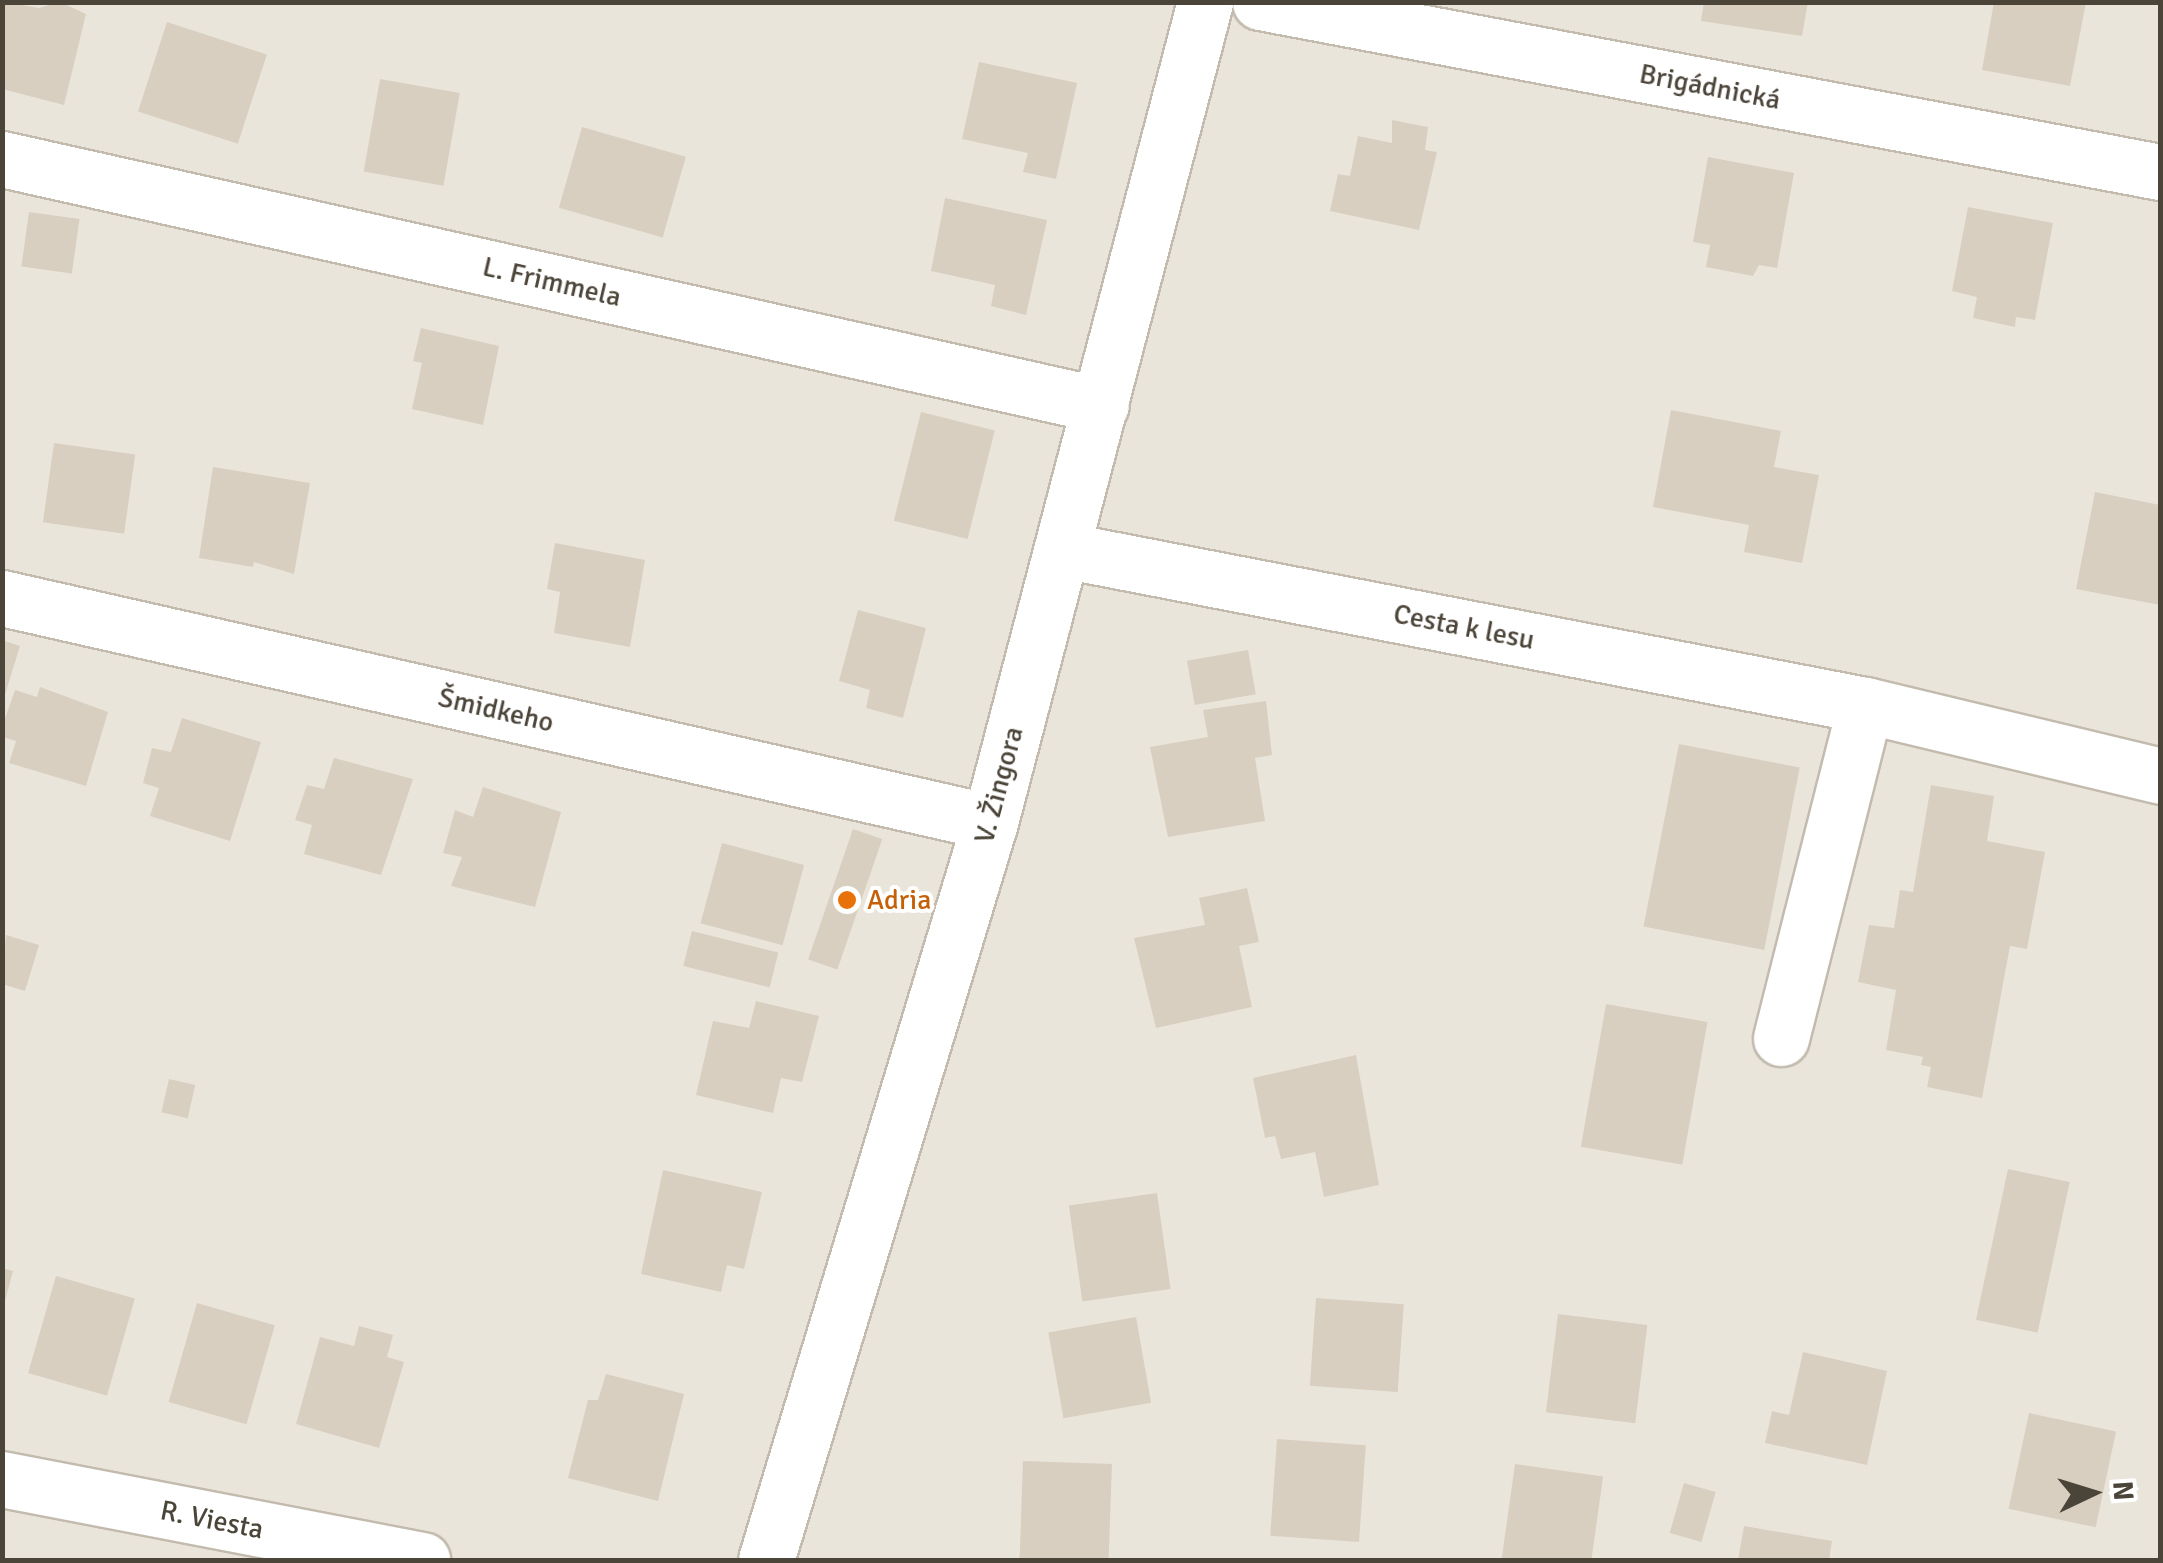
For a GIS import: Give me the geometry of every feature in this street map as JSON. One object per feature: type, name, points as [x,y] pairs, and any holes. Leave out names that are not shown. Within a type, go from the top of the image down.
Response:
[{"type":"street","name":"V. Žingora","points":[[766,1560],[990,822],[1205,2]]},
{"type":"street","name":"Brigádnická","points":[[1260,2],[2160,172]]},
{"type":"street","name":"L. Frimmela","points":[[2,160],[1101,405]]},
{"type":"street","name":"Cesta k lesu","points":[[1063,550],[1865,705],[2160,776]]},
{"type":"street","name":"Šmidkeho","points":[[2,598],[990,822]]},
{"type":"street","points":[[1780,1038],[1865,705]]},
{"type":"street","name":"R. Viesta","points":[[2,1479],[422,1560]]},
{"type":"shaded area","points":[[3,3],[2160,3],[2160,1560],[3,1560]]},
{"type":"building","points":[[5,2],[39,8],[60,2],[86,14],[64,105],[2,89]]},
{"type":"building","points":[[1704,2],[1808,2],[1802,36],[1701,21]]},
{"type":"building","points":[[1994,2],[2086,2],[2070,86],[1982,70]]},
{"type":"building","points":[[167,22],[267,54],[238,144],[138,111]]},
{"type":"building","points":[[979,62],[1077,83],[1056,179],[1023,172],[1028,153],[962,139]]},
{"type":"building","points":[[380,79],[460,93],[443,186],[364,172]]},
{"type":"building","points":[[1392,120],[1428,127],[1425,150],[1437,152],[1419,230],[1330,211],[1338,174],[1350,176],[1358,136],[1392,143]]},
{"type":"building","points":[[582,127],[686,157],[663,238],[559,208]]},
{"type":"building","points":[[1708,157],[1794,173],[1777,268],[1759,265],[1753,276],[1706,267],[1710,245],[1693,242]]},
{"type":"building","points":[[945,198],[1047,220],[1026,315],[991,306],[995,285],[931,271]]},
{"type":"building","points":[[1968,207],[2053,223],[2035,320],[2016,317],[2015,327],[1973,318],[1977,297],[1952,291]]},
{"type":"building","points":[[29,212],[80,219],[72,274],[21,266]]},
{"type":"building","points":[[421,328],[499,346],[483,425],[412,409],[422,363],[413,361]]},
{"type":"building","points":[[1671,410],[1781,431],[1774,467],[1819,475],[1802,563],[1744,552],[1749,525],[1653,507]]},
{"type":"building","points":[[921,412],[995,430],[968,539],[894,521]]},
{"type":"building","points":[[54,443],[135,454],[124,534],[43,522]]},
{"type":"building","points":[[213,467],[310,483],[294,574],[254,562],[253,567],[199,558]]},
{"type":"building","points":[[2095,492],[2160,505],[2160,605],[2076,589]]},
{"type":"building","points":[[555,543],[645,560],[630,647],[554,633],[560,592],[547,589]]},
{"type":"building","points":[[858,610],[926,628],[903,718],[866,708],[870,690],[839,681]]},
{"type":"building","points":[[2,640],[20,646],[3,701],[2,701]]},
{"type":"building","points":[[1248,650],[1256,694],[1195,705],[1187,661]]},
{"type":"building","points":[[40,687],[108,712],[86,786],[9,763],[16,741],[2,737],[2,727],[15,690],[37,697]]},
{"type":"building","points":[[1266,701],[1272,755],[1255,758],[1265,821],[1168,837],[1150,747],[1208,737],[1203,710]]},
{"type":"building","points":[[182,718],[261,742],[230,841],[150,816],[159,788],[143,783],[152,748],[171,752]]},
{"type":"building","points":[[1679,744],[1800,767],[1764,950],[1644,927]]},
{"type":"building","points":[[334,758],[413,779],[381,875],[304,854],[312,825],[295,820],[307,785],[324,789]]},
{"type":"building","points":[[1931,785],[1994,796],[1987,841],[2045,852],[2027,949],[2010,946],[1982,1098],[1927,1087],[1931,1067],[1921,1065],[1923,1057],[1886,1050],[1896,990],[1858,982],[1869,925],[1894,928],[1900,890],[1913,892]]},
{"type":"building","points":[[483,787],[561,812],[535,907],[451,886],[462,857],[443,853],[455,810],[473,817]]},
{"type":"building","name":"Adria","points":[[853,829],[882,839],[837,970],[808,959]]},
{"type":"building","points":[[722,843],[804,865],[783,945],[701,923]]},
{"type":"building","points":[[1247,888],[1259,942],[1239,946],[1252,1007],[1156,1028],[1134,938],[1205,925],[1199,898]]},
{"type":"building","points":[[692,931],[778,953],[770,987],[683,966]]},
{"type":"building","points":[[6,935],[39,945],[25,991],[2,984]]},
{"type":"building","points":[[756,1001],[819,1016],[802,1082],[781,1078],[773,1113],[696,1095],[713,1021],[749,1028]]},
{"type":"building","points":[[1606,1004],[1707,1022],[1682,1165],[1581,1147]]},
{"type":"building","points":[[1356,1055],[1379,1185],[1324,1197],[1315,1152],[1281,1159],[1275,1136],[1265,1138],[1253,1078]]},
{"type":"building","points":[[169,1079],[195,1085],[188,1118],[161,1112]]},
{"type":"building","points":[[2008,1169],[2070,1182],[2038,1333],[1976,1320]]},
{"type":"building","points":[[663,1170],[762,1192],[744,1269],[727,1265],[721,1292],[641,1274]]},
{"type":"building","points":[[1157,1193],[1170,1289],[1082,1301],[1069,1205]]},
{"type":"building","points":[[2,1268],[13,1271],[4,1305],[2,1305]]},
{"type":"building","points":[[56,1276],[135,1299],[107,1396],[28,1373]]},
{"type":"building","points":[[1316,1298],[1404,1304],[1398,1392],[1310,1386]]},
{"type":"building","points":[[197,1303],[275,1325],[246,1424],[169,1402]]},
{"type":"building","points":[[1558,1314],[1647,1325],[1635,1423],[1546,1412]]},
{"type":"building","points":[[1136,1317],[1151,1403],[1063,1418],[1048,1332]]},
{"type":"building","points":[[359,1326],[393,1335],[387,1357],[404,1362],[379,1448],[296,1424],[320,1337],[354,1346]]},
{"type":"building","points":[[1803,1352],[1887,1371],[1867,1465],[1765,1443],[1772,1411],[1789,1415]]},
{"type":"building","points":[[606,1374],[684,1394],[658,1501],[568,1478],[588,1400],[598,1400]]},
{"type":"building","points":[[2029,1413],[2116,1432],[2096,1527],[2009,1509]]},
{"type":"building","points":[[1277,1439],[1366,1445],[1359,1542],[1270,1536]]},
{"type":"building","points":[[1023,1461],[1112,1464],[1109,1560],[1020,1559]]},
{"type":"building","points":[[1515,1464],[1603,1476],[1591,1560],[1502,1559]]},
{"type":"building","points":[[1684,1483],[1716,1492],[1701,1542],[1670,1533]]},
{"type":"building","points":[[1744,1526],[1832,1541],[1829,1560],[1738,1560]]},
{"type":"place","name":"Adria","points":[[847,900]]}]
